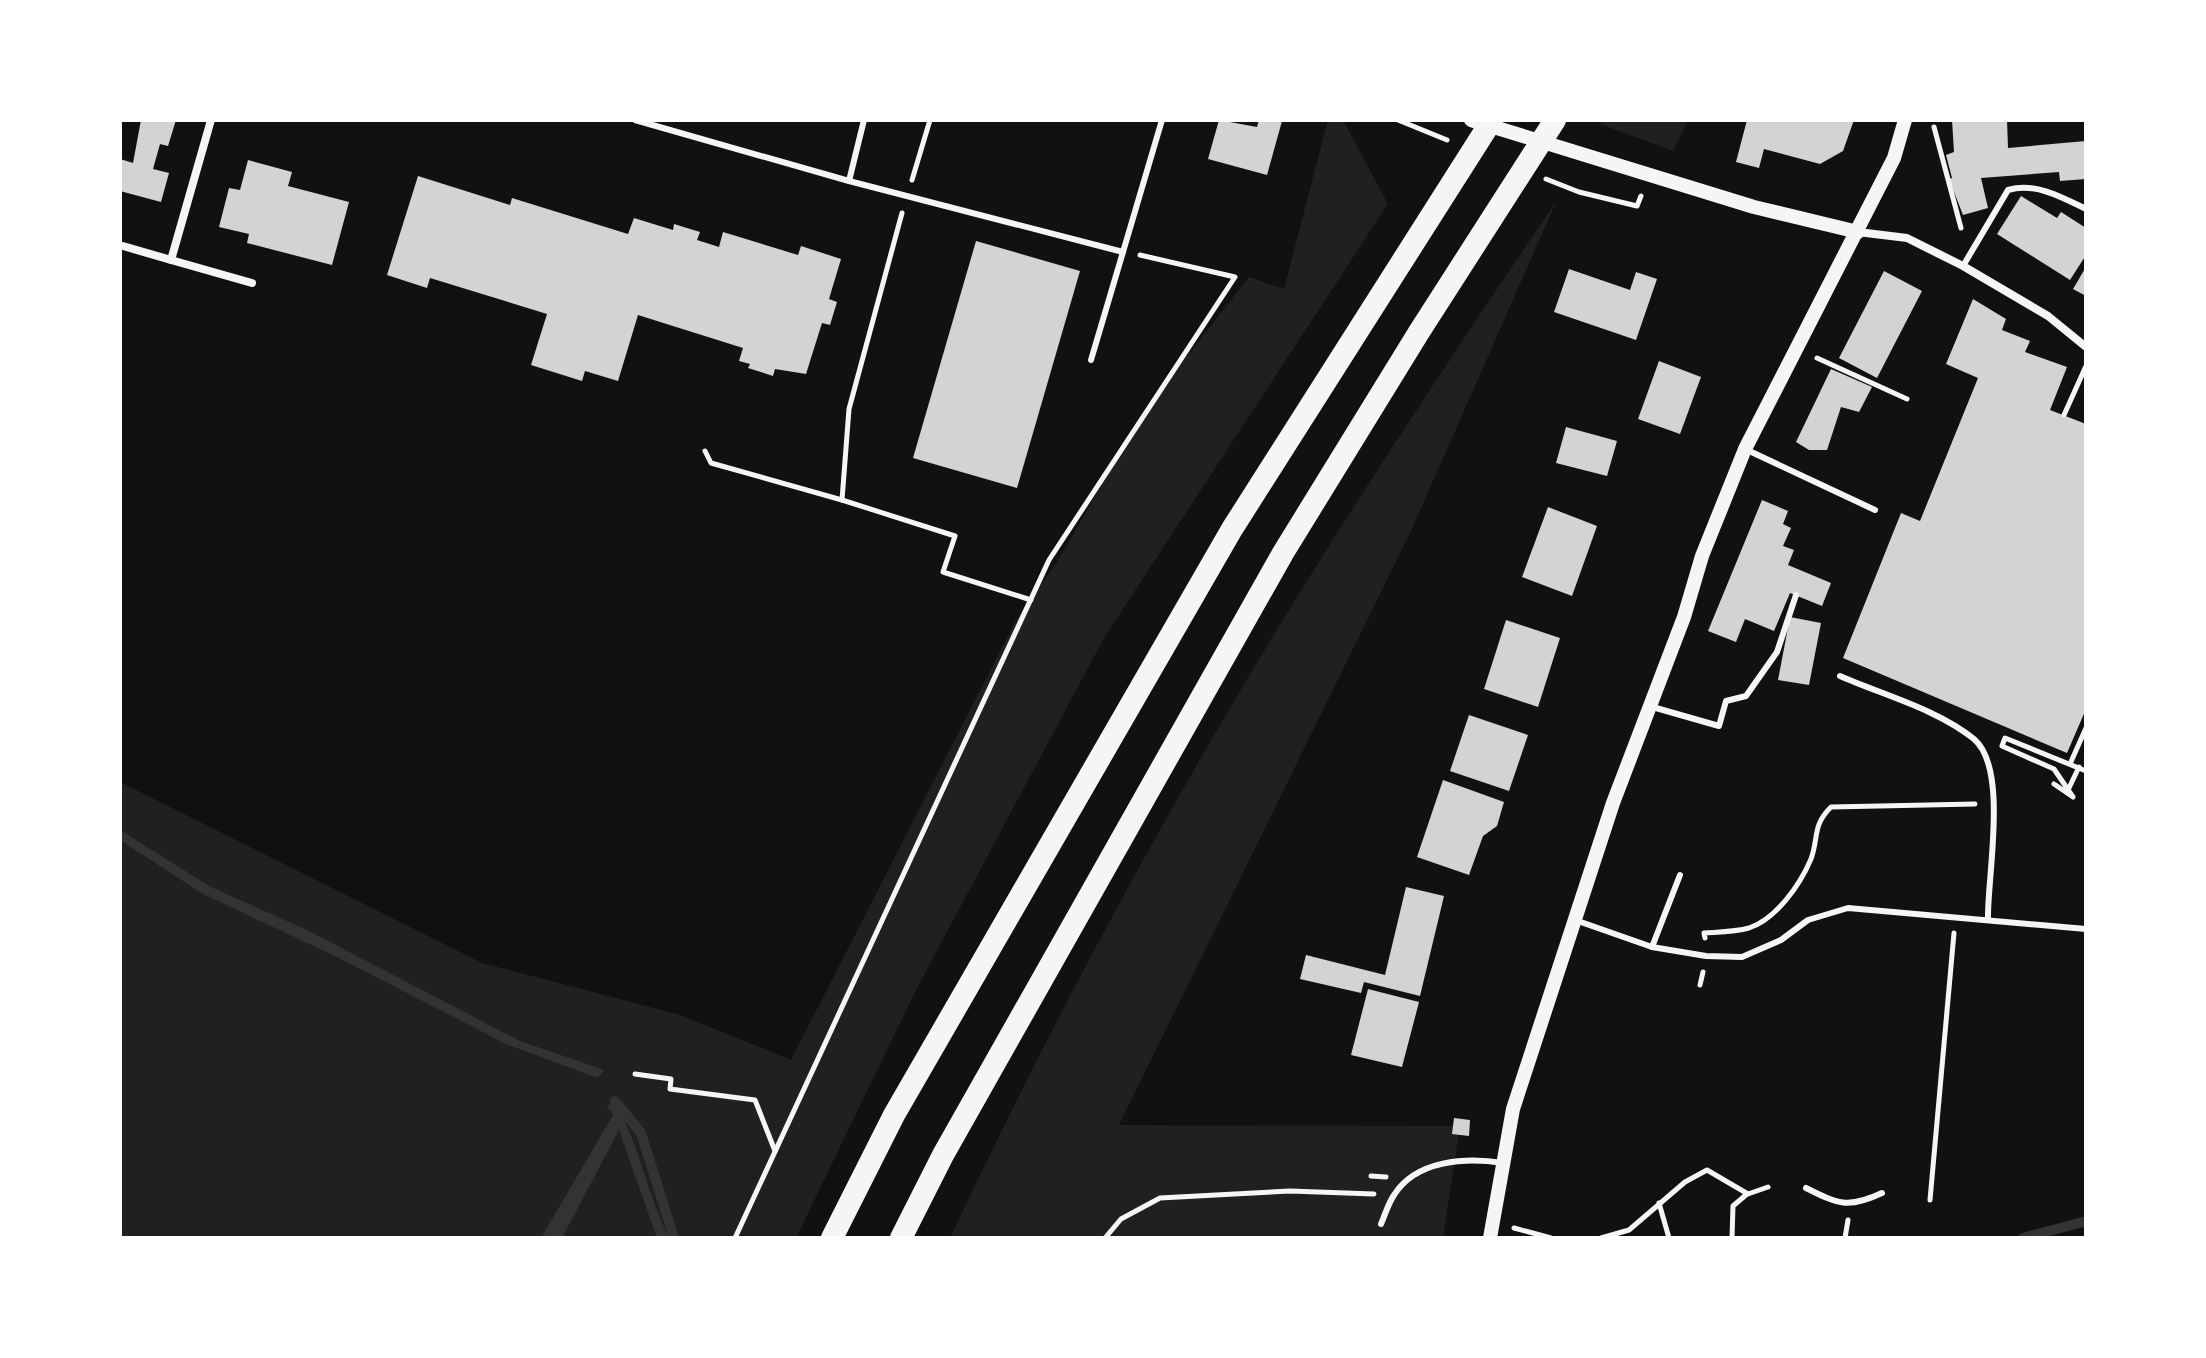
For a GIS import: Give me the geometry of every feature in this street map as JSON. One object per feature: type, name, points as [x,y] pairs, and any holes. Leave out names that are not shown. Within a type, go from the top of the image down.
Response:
[{"type":"highway","points":[[832,1238],[894,1115],[1232,529],[1492,120]]},
{"type":"highway","points":[[901,1238],[943,1155],[1283,553],[1555,120]]},
{"type":"street","points":[[171,260],[211,120]]},
{"type":"street","points":[[1471,120],[1754,207],[1858,232],[1907,238],[2035,308],[2086,347]]},
{"type":"street","points":[[1490,1238],[1513,1109],[1618,789],[1684,617],[1702,556],[1745,449],[1894,158],[1905,120]]},
{"type":"street","points":[[123,246],[252,283]]},
{"type":"lane","points":[[635,120],[849,181],[1123,252]]},
{"type":"lane","points":[[849,181],[864,120]]},
{"type":"lane","points":[[1091,360],[1162,120]]},
{"type":"lane","points":[[1963,266],[2008,190],[2022,186],[2039,189],[2086,209]]},
{"type":"lane","points":[[1745,449],[1875,510]]},
{"type":"lane","points":[[1649,706],[1719,726],[1726,701],[1746,696],[1777,652],[1796,595]]},
{"type":"lane","points":[[1840,676],[1942,720],[1976,741],[1989,765],[1994,788],[1988,919]]},
{"type":"lane","points":[[1652,947],[1680,875]]},
{"type":"lane","points":[[1575,920],[1652,947],[1742,957],[1781,940],[1808,920],[1848,908],[2086,929]]},
{"type":"lane","points":[[1381,1224],[1394,1194],[1411,1178],[1445,1162],[1475,1159],[1503,1163]]},
{"type":"lane","points":[[1806,1188],[1833,1202],[1858,1204],[1882,1193]]},
{"type":"path","points":[[842,500],[849,409],[930,120]]},
{"type":"path","points":[[1934,127],[1961,228]]},
{"type":"path","points":[[735,1238],[1049,560],[1235,277],[1123,252]]},
{"type":"path","points":[[1793,350],[1836,365],[1907,399]]},
{"type":"path","points":[[2064,415],[2086,366]]},
{"type":"path","points":[[705,451],[711,463],[956,533],[943,572],[1031,600]]},
{"type":"path","points":[[2070,764],[2086,728]]},
{"type":"path","points":[[2054,784],[2073,797],[2054,769],[2002,746],[2005,738],[2086,771]]},
{"type":"path","points":[[2068,790],[2079,767]]},
{"type":"path","points":[[1704,933],[1749,928],[1768,917],[1789,896],[1811,858],[1818,820],[1831,807],[1991,804]]},
{"type":"path","points":[[1930,1200],[1956,916]]},
{"type":"path","points":[[635,1074],[671,1079],[670,1089],[755,1100],[775,1152]]},
{"type":"path","points":[[1601,1238],[1629,1230],[1659,1203],[1707,1170],[1748,1194]]},
{"type":"path","points":[[1732,1238],[1733,1206],[1748,1194],[1768,1187]]},
{"type":"path","points":[[1105,1238],[1121,1219],[1160,1198],[1290,1191],[1394,1194]]},
{"type":"path","points":[[1659,1203],[1669,1238]]},
{"type":"path","points":[[1515,1229],[1551,1238]]},
{"type":"shaded area","points":[[1328,120],[1343,120],[1388,204],[1104,638],[917,988],[796,1238],[120,1238],[120,782],[482,963],[677,1014],[791,1060],[1015,622],[1057,562],[1147,407],[1249,277],[1284,289]]},
{"type":"shaded area","points":[[1603,120],[1688,120],[1673,151],[1600,124]]},
{"type":"shaded area","points":[[1557,200],[1411,531],[1119,1125],[1460,1126],[1443,1238],[950,1238],[1096,946],[1202,755],[1373,477]]},
{"type":"shaded area","points":[[120,830],[211,887],[309,931],[520,1041],[604,1070],[598,1078],[506,1044],[339,958],[203,894],[120,840]]},
{"type":"shaded area","points":[[615,1101],[669,1238],[657,1238],[619,1130],[562,1238],[541,1238],[613,1115],[607,1106]]},
{"type":"building","points":[[141,120],[176,120],[168,146],[160,144],[153,169],[169,173],[161,202],[120,191],[120,159],[133,163]]},
{"type":"building","points":[[1219,120],[1257,127],[1259,120],[1282,121],[1267,175],[1208,159]]},
{"type":"building","points":[[1747,120],[1854,120],[1843,151],[1820,164],[1764,149],[1759,168],[1736,162]]},
{"type":"building","points":[[1952,120],[2007,120],[2008,148],[2086,141],[2086,179],[2060,181],[2059,172],[1981,178],[1988,208],[1963,215],[1949,179],[1952,178],[1946,155],[1954,152]]},
{"type":"building","points":[[248,160],[292,172],[288,186],[349,202],[332,265],[247,243],[249,234],[219,227],[229,188],[240,190]]},
{"type":"building","points":[[418,176],[510,205],[512,198],[628,234],[634,218],[673,230],[674,224],[700,232],[697,240],[719,247],[723,232],[798,255],[801,246],[841,259],[829,299],[837,302],[830,325],[822,323],[806,374],[775,369],[773,376],[748,368],[750,364],[739,361],[743,348],[638,315],[618,381],[585,371],[582,381],[531,365],[547,314],[430,278],[427,288],[387,275]]},
{"type":"building","points":[[2021,196],[2057,218],[2061,212],[2086,228],[2086,255],[2070,280],[1997,234]]},
{"type":"building","points":[[976,241],[1080,271],[1017,488],[913,458]]},
{"type":"building","points":[[2086,267],[2086,296],[2073,289]]},
{"type":"building","points":[[1569,269],[1630,290],[1636,272],[1657,279],[1636,340],[1554,312]]},
{"type":"building","points":[[1884,271],[1922,291],[1877,378],[1839,358]]},
{"type":"building","points":[[1973,299],[2006,319],[2002,330],[2030,341],[2025,352],[2067,367],[2050,410],[2086,424],[2086,709],[2067,753],[1843,658],[1901,513],[1920,521],[1978,378],[1946,364]]},
{"type":"building","points":[[1659,361],[1701,377],[1680,434],[1638,419]]},
{"type":"building","points":[[1831,369],[1872,387],[1859,412],[1841,407],[1827,450],[1809,450],[1796,442]]},
{"type":"building","points":[[1566,427],[1617,441],[1607,476],[1556,463]]},
{"type":"building","points":[[1762,500],[1788,511],[1783,524],[1791,528],[1783,546],[1794,550],[1788,565],[1831,583],[1822,606],[1790,593],[1774,631],[1745,619],[1736,642],[1708,631]]},
{"type":"building","points":[[1548,507],[1597,526],[1572,596],[1522,577]]},
{"type":"building","points":[[1790,617],[1821,623],[1809,685],[1778,680]]},
{"type":"building","points":[[1506,620],[1560,638],[1538,707],[1484,689]]},
{"type":"building","points":[[1469,715],[1528,735],[1509,791],[1450,771]]},
{"type":"building","points":[[1443,780],[1504,802],[1497,826],[1483,836],[1469,875],[1417,857]]},
{"type":"building","points":[[1406,887],[1444,896],[1420,996],[1364,982],[1361,993],[1300,979],[1306,955],[1385,975]]},
{"type":"building","points":[[1368,989],[1419,1002],[1402,1067],[1351,1055]]},
{"type":"building","points":[[1454,1118],[1470,1120],[1469,1136],[1452,1134]]},
{"type":"waterway","points":[[615,1101],[641,1133],[674,1238]]},
{"type":"waterway","points":[[2023,1238],[2086,1221]]}]
